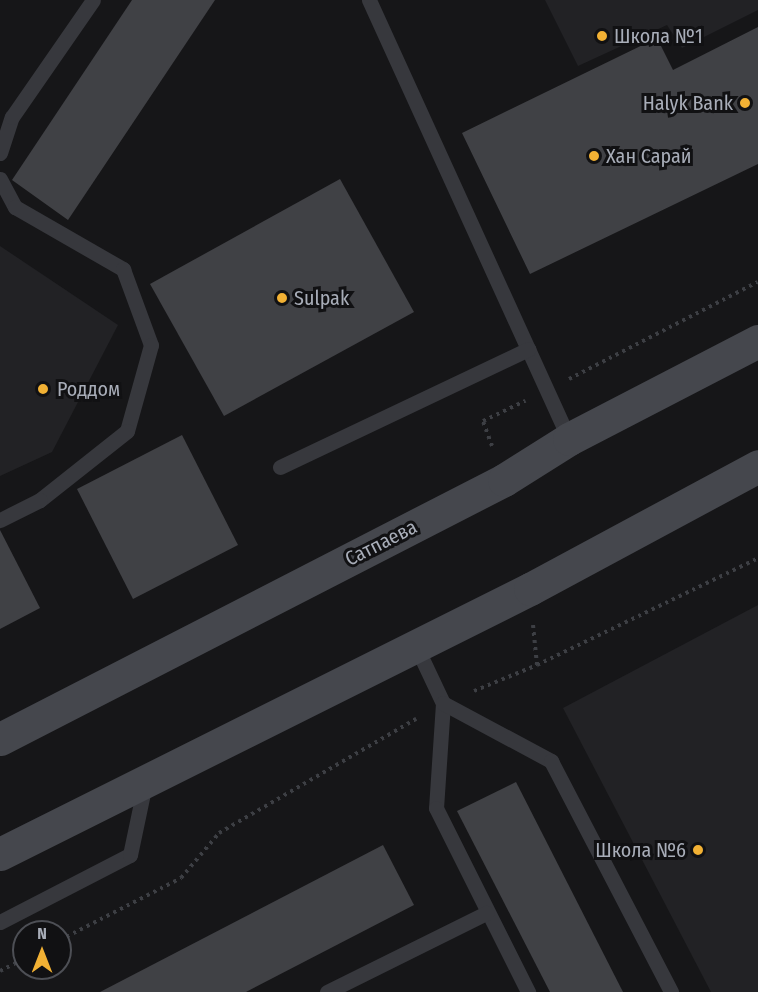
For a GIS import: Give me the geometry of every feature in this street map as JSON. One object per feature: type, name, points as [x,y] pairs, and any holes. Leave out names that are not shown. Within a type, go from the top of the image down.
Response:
[{"type":"street","name":"Сатпаева","points":[[0,739],[504,480],[569,439],[758,342]]},
{"type":"street","points":[[0,854],[416,646],[758,466]]},
{"type":"lane","points":[[0,153],[12,117],[93,0]]},
{"type":"lane","points":[[369,0],[569,439]]},
{"type":"lane","points":[[0,179],[15,207],[123,269],[151,345],[127,431],[40,500],[0,520]]},
{"type":"lane","points":[[280,467],[528,349]]},
{"type":"lane","points":[[416,646],[443,703],[436,808],[486,913],[528,992]]},
{"type":"lane","points":[[443,703],[551,761],[671,992]]},
{"type":"lane","points":[[0,922],[130,855],[146,781]]},
{"type":"lane","points":[[327,992],[486,913]]},
{"type":"path","points":[[504,480],[483,421],[547,391],[758,282]]},
{"type":"path","points":[[72,934],[181,878],[219,833],[443,703],[537,666],[758,558]]},
{"type":"shaded area","name":"Школа №1","points":[[545,0],[758,0],[758,10],[682,48],[667,25],[578,66]]},
{"type":"shaded area","name":"Роддом","points":[[0,246],[118,325],[52,452],[0,476]]},
{"type":"shaded area","name":"Школа №6","points":[[758,605],[758,992],[711,992],[563,708]]},
{"type":"building","points":[[132,0],[215,0],[68,220],[12,180]]},
{"type":"building","name":"Хан Сарай","points":[[758,27],[758,164],[530,274],[462,133],[657,38],[673,70]]},
{"type":"building","name":"Sulpak","points":[[340,179],[414,312],[224,416],[150,284]]},
{"type":"building","points":[[182,435],[238,545],[133,599],[77,489]]},
{"type":"building","points":[[0,530],[40,608],[0,629]]},
{"type":"building","points":[[516,782],[623,992],[550,992],[457,811]]},
{"type":"building","points":[[383,845],[414,905],[246,992],[100,992]]},
{"type":"place","name":"Школа №1","points":[[602,36]]},
{"type":"place","name":"Halyk Bank","points":[[745,103]]},
{"type":"place","name":"Хан Сарай","points":[[594,156]]},
{"type":"place","name":"Sulpak","points":[[282,298]]},
{"type":"place","name":"Роддом","points":[[43,389]]},
{"type":"place","name":"Школа №6","points":[[698,850]]}]
